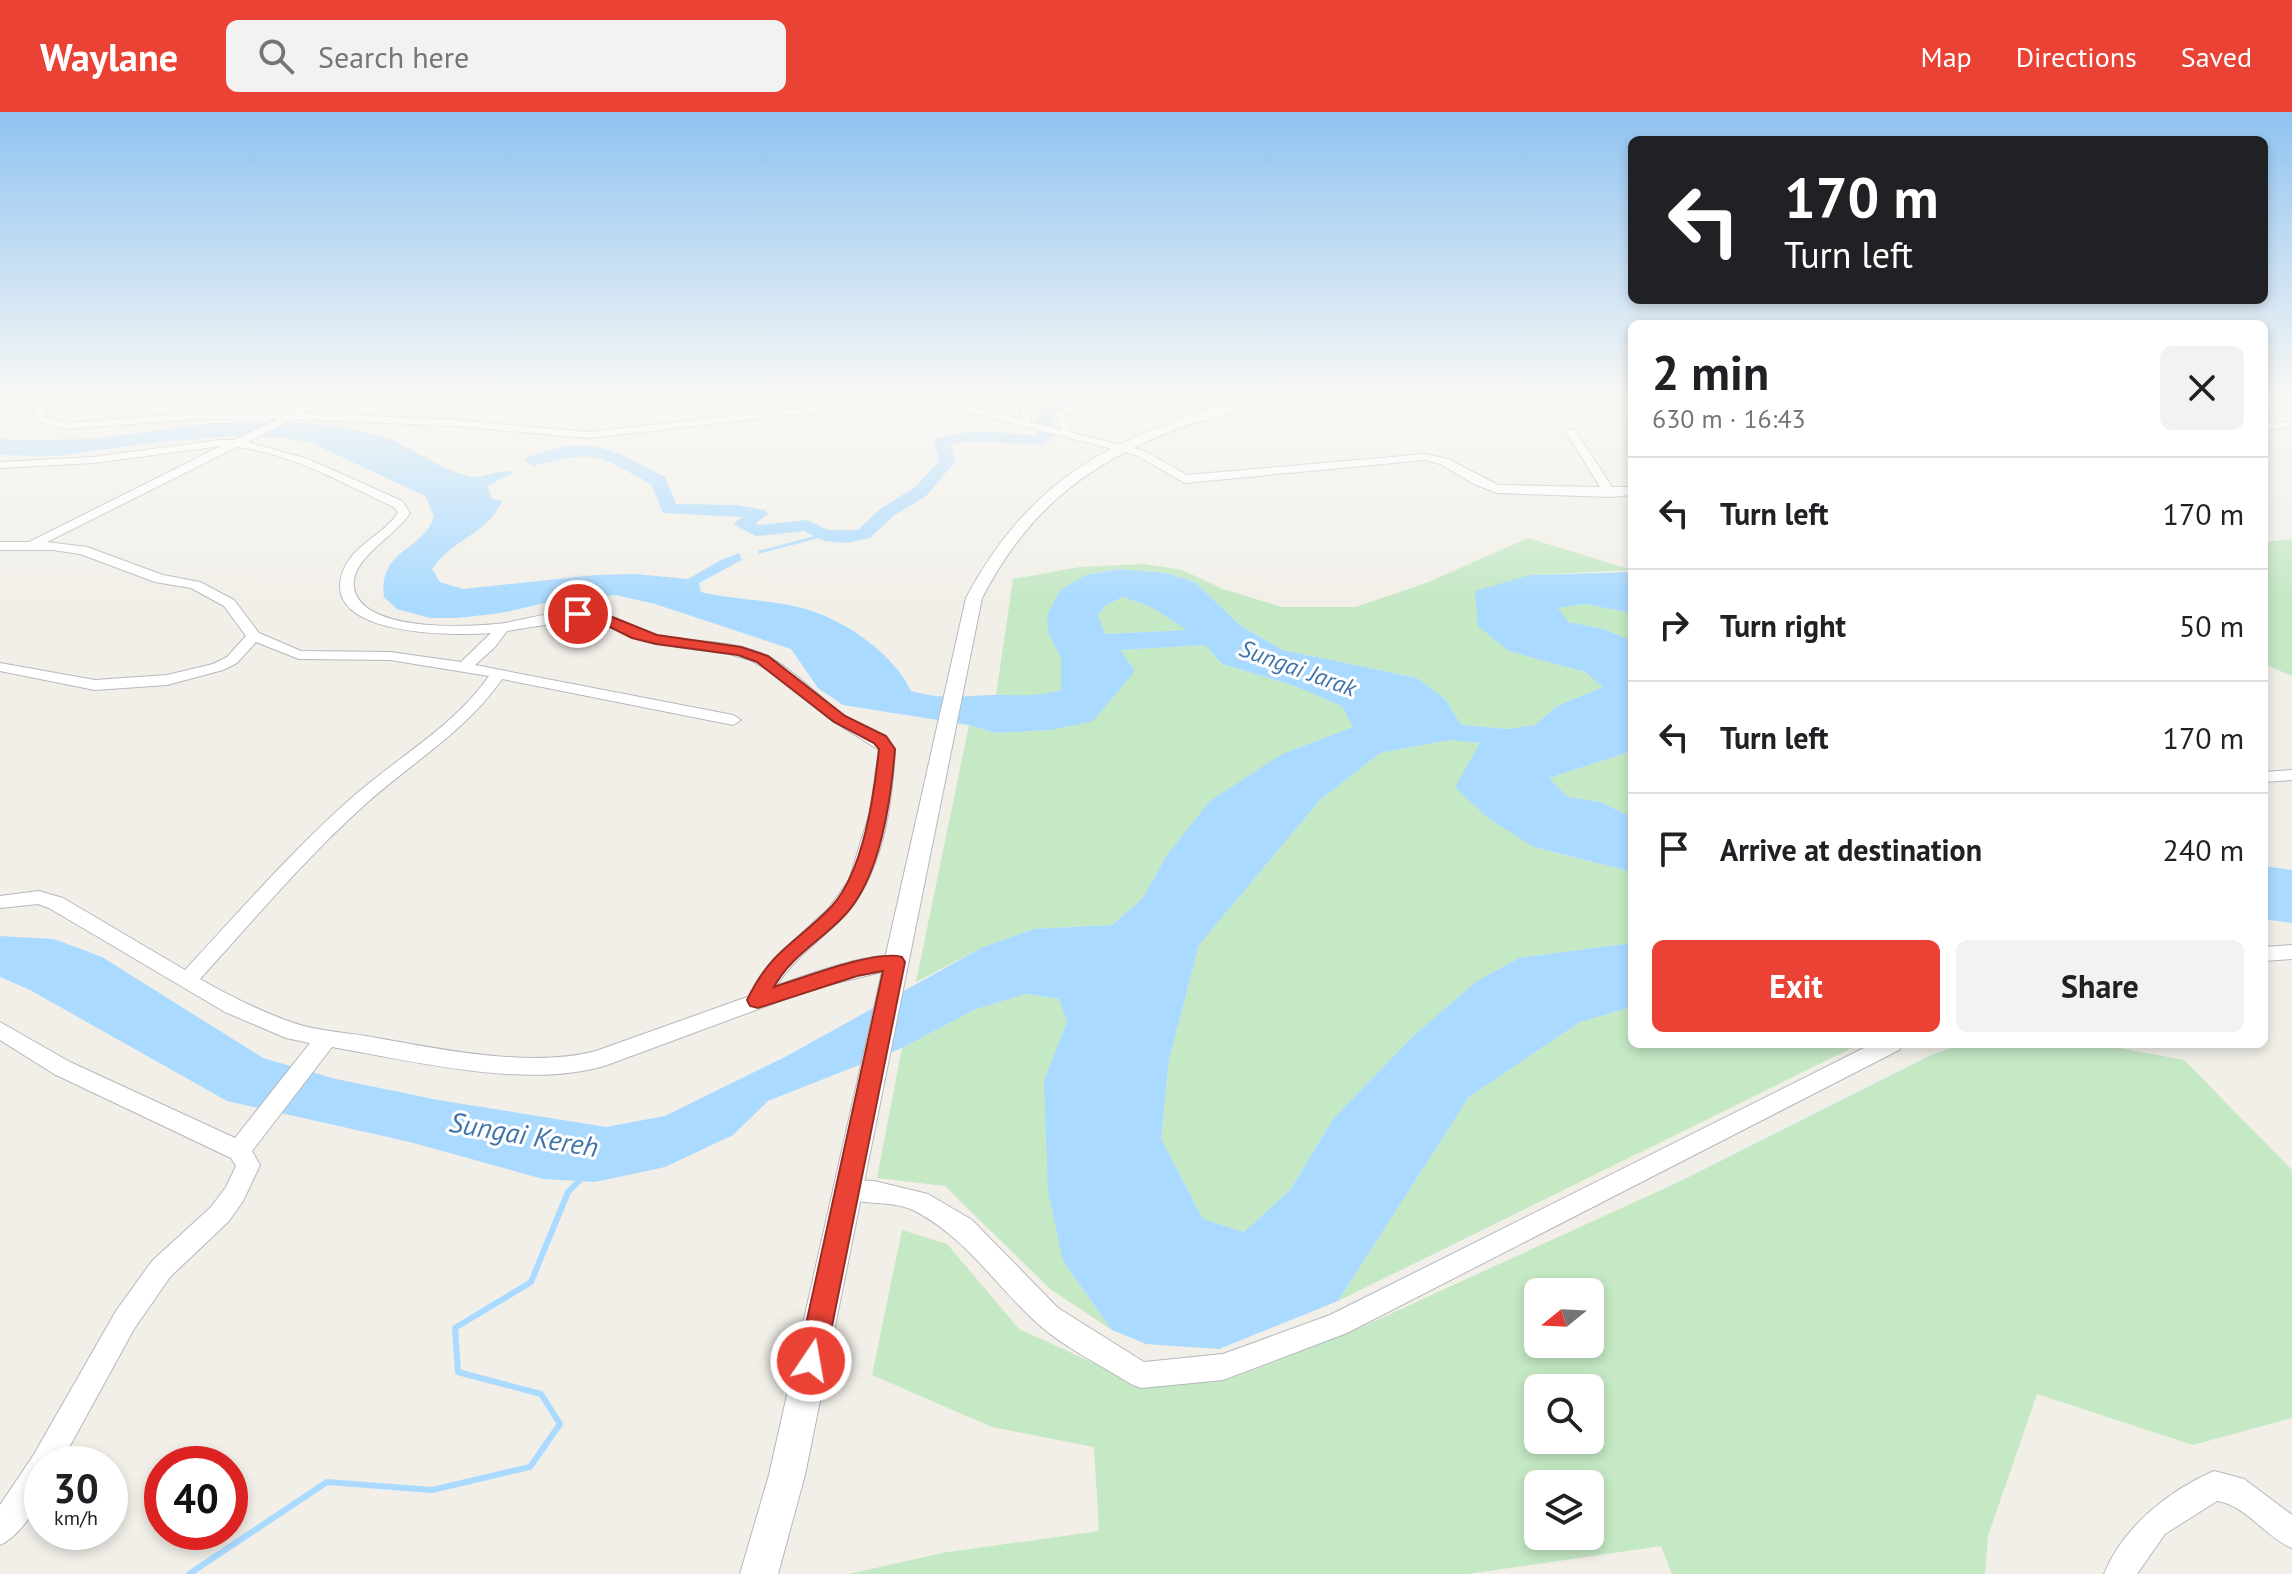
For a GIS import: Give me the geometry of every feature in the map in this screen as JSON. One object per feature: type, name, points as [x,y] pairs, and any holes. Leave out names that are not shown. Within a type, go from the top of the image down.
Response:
[{"type":"street","points":[[32,545],[191,467]]},
{"type":"street","points":[[311,467],[398,504],[404,513],[399,522],[354,561],[348,573],[349,596],[356,608],[373,617],[409,627],[502,628],[578,614],[600,617],[638,635],[741,651],[762,659],[840,719],[880,739],[887,749],[883,792],[869,848],[850,895],[837,912],[786,956],[767,980],[758,1000]]},
{"type":"street","points":[[759,1574],[787,1475],[974,598],[990,565],[1017,526],[1086,467]]},
{"type":"street","points":[[1165,467],[1185,479],[1318,467]]},
{"type":"street","points":[[1451,467],[1477,483],[1497,489],[1628,491]]},
{"type":"street","points":[[1594,467],[1610,493]]},
{"type":"street","points":[[0,546],[32,545],[82,550],[160,579],[195,585],[229,603],[254,636],[311,656],[390,656],[464,667],[733,720]]},
{"type":"street","points":[[464,667],[490,644],[502,628]]},
{"type":"street","points":[[0,667],[95,685],[167,680],[218,667],[232,660],[254,636]]},
{"type":"street","points":[[186,981],[350,807],[459,720],[487,694],[498,674]]},
{"type":"street","points":[[2268,777],[2292,775]]},
{"type":"street","points":[[0,902],[39,897],[56,903],[232,1007],[323,1042],[449,1059],[551,1067],[573,1066],[855,969],[894,966]]},
{"type":"street","points":[[2268,954],[2292,952]]},
{"type":"street","points":[[0,1030],[62,1068],[239,1151],[248,1165],[235,1194],[220,1214],[161,1269],[125,1320],[54,1446]]},
{"type":"street","points":[[239,1151],[323,1042]]},
{"type":"street","points":[[847,1190],[874,1191],[919,1201],[963,1228],[1049,1317],[1141,1375],[1223,1367],[1338,1324],[1883,1048]]},
{"type":"street","points":[[2119,1574],[2155,1524],[2214,1486],[2234,1489],[2292,1533]]},
{"type":"street","points":[[0,1530],[24,1494]]},
{"type":"green space","points":[[1528,538],[1628,569],[1530,575],[1509,651],[1585,672],[1604,687],[1557,706],[1535,725],[1508,729],[1460,725],[1446,700],[1417,678],[1283,650],[1241,626],[1195,582],[1166,573],[1119,569],[1086,575],[1049,635],[1061,658],[1061,690],[1038,697],[996,695],[1013,579],[1080,567],[1144,564],[1182,570],[1223,589],[1282,607],[1356,607],[1426,583]]},
{"type":"green space","points":[[2292,539],[2292,676],[2268,666],[2268,542]]},
{"type":"green space","points":[[1123,597],[1151,607],[1188,630],[1105,634],[1098,615],[1106,605]]},
{"type":"green space","points":[[1585,604],[1628,612],[1628,639],[1604,629],[1567,622],[1558,608]]},
{"type":"green space","points":[[1205,645],[1222,664],[1292,685],[1343,706],[1353,727],[1282,754],[1167,855],[1142,899],[1112,925],[1034,929],[983,947],[916,982],[969,725],[995,733],[1051,730],[1119,650]]},
{"type":"green space","points":[[1450,740],[1481,743],[1534,847],[1628,871],[1628,944],[1519,958],[1477,981],[1412,1037],[1333,1119],[1290,1190],[1244,1232],[1203,1219],[1161,1139],[1169,1060],[1199,945],[1320,800],[1380,753]]},
{"type":"green space","points":[[1628,752],[1628,815],[1600,802],[1568,797],[1549,778]]},
{"type":"green space","points":[[1026,994],[1059,999],[1067,1022],[1044,1082],[1063,1261],[1112,1330],[1050,1289],[945,1186],[877,1178],[902,1048],[976,1009]]},
{"type":"green space","points":[[1628,1008],[1628,1048],[1852,1048],[1338,1301],[1469,1097],[1580,1022]]},
{"type":"green space","points":[[1952,1048],[2120,1048],[2184,1060],[2292,1170],[2292,1418],[2193,1445],[2037,1394],[1988,1536],[1985,1574],[1672,1574],[1661,1546],[1468,1574],[849,1574],[942,1553],[1099,1531],[1094,1447],[992,1427],[872,1375],[902,1230],[947,1244],[1019,1329],[1144,1386],[1230,1379],[1353,1331],[1685,1179],[1931,1055]]},
{"type":"water","points":[[364,467],[445,467],[468,476],[515,472],[487,486],[492,499],[502,500],[497,511],[440,559],[432,569],[440,582],[463,589],[595,575],[635,574],[688,579],[739,553],[742,560],[699,583],[701,592],[785,604],[826,617],[856,633],[882,653],[911,691],[934,696],[1030,695],[1061,690],[1061,658],[1049,635],[1047,615],[1061,589],[1086,575],[1119,569],[1166,573],[1195,582],[1241,626],[1283,650],[1417,678],[1446,700],[1461,725],[1508,729],[1535,725],[1557,706],[1603,687],[1585,672],[1509,651],[1478,626],[1475,591],[1530,575],[1628,572],[1628,612],[1585,604],[1558,608],[1568,622],[1604,629],[1628,639],[1628,752],[1549,778],[1568,797],[1600,802],[1628,815],[1628,871],[1534,847],[1488,818],[1455,787],[1480,743],[1450,740],[1380,753],[1320,800],[1199,945],[1169,1060],[1161,1139],[1203,1219],[1244,1232],[1290,1190],[1333,1119],[1412,1037],[1477,981],[1519,958],[1628,944],[1628,1008],[1580,1022],[1469,1097],[1338,1301],[1219,1349],[1146,1344],[1112,1330],[1063,1261],[1048,1191],[1044,1081],[1067,1022],[1059,999],[1026,994],[976,1009],[902,1048],[768,1101],[733,1135],[665,1167],[595,1182],[543,1179],[410,1142],[227,1101],[30,990],[0,977],[0,936],[54,939],[102,957],[263,1058],[336,1079],[438,1100],[606,1127],[665,1116],[785,1057],[983,947],[1034,929],[1112,925],[1142,899],[1167,855],[1210,801],[1282,754],[1353,727],[1342,706],[1292,685],[1222,664],[1205,645],[1120,650],[1135,671],[1093,721],[1051,730],[995,733],[969,725],[843,705],[818,688],[791,649],[655,604],[616,595],[562,599],[501,613],[430,618],[397,609],[384,597],[388,569],[429,528],[434,516],[425,496]],"holes":[[[1123,597],[1151,607],[1187,630],[1105,634],[1098,615],[1106,605]]]},
{"type":"water","points":[[2268,867],[2292,870],[2292,923],[2268,920]]},
{"type":"waterway","points":[[633,467],[659,481],[669,509],[748,512],[759,514],[742,524],[756,531],[807,525],[824,535],[847,537],[864,534],[886,513],[920,492],[942,467]]},
{"type":"waterway","points":[[760,552],[824,535]]},
{"type":"waterway","points":[[189,1574],[327,1482],[432,1490],[530,1467],[560,1424],[541,1394],[458,1372],[455,1328],[531,1282],[568,1192],[582,1178]]},
{"type":"route","points":[[578,614],[600,617],[638,635],[741,651],[762,659],[840,719],[880,739],[887,749],[883,792],[859,879],[837,912],[786,956],[767,980],[758,1000],[855,969],[895,962],[811,1361]]},
{"type":"water label","name":"Sungai Jarak","points":[[1298,668]]},
{"type":"water label","name":"Sungai Kereh","points":[[524,1134]]}]
